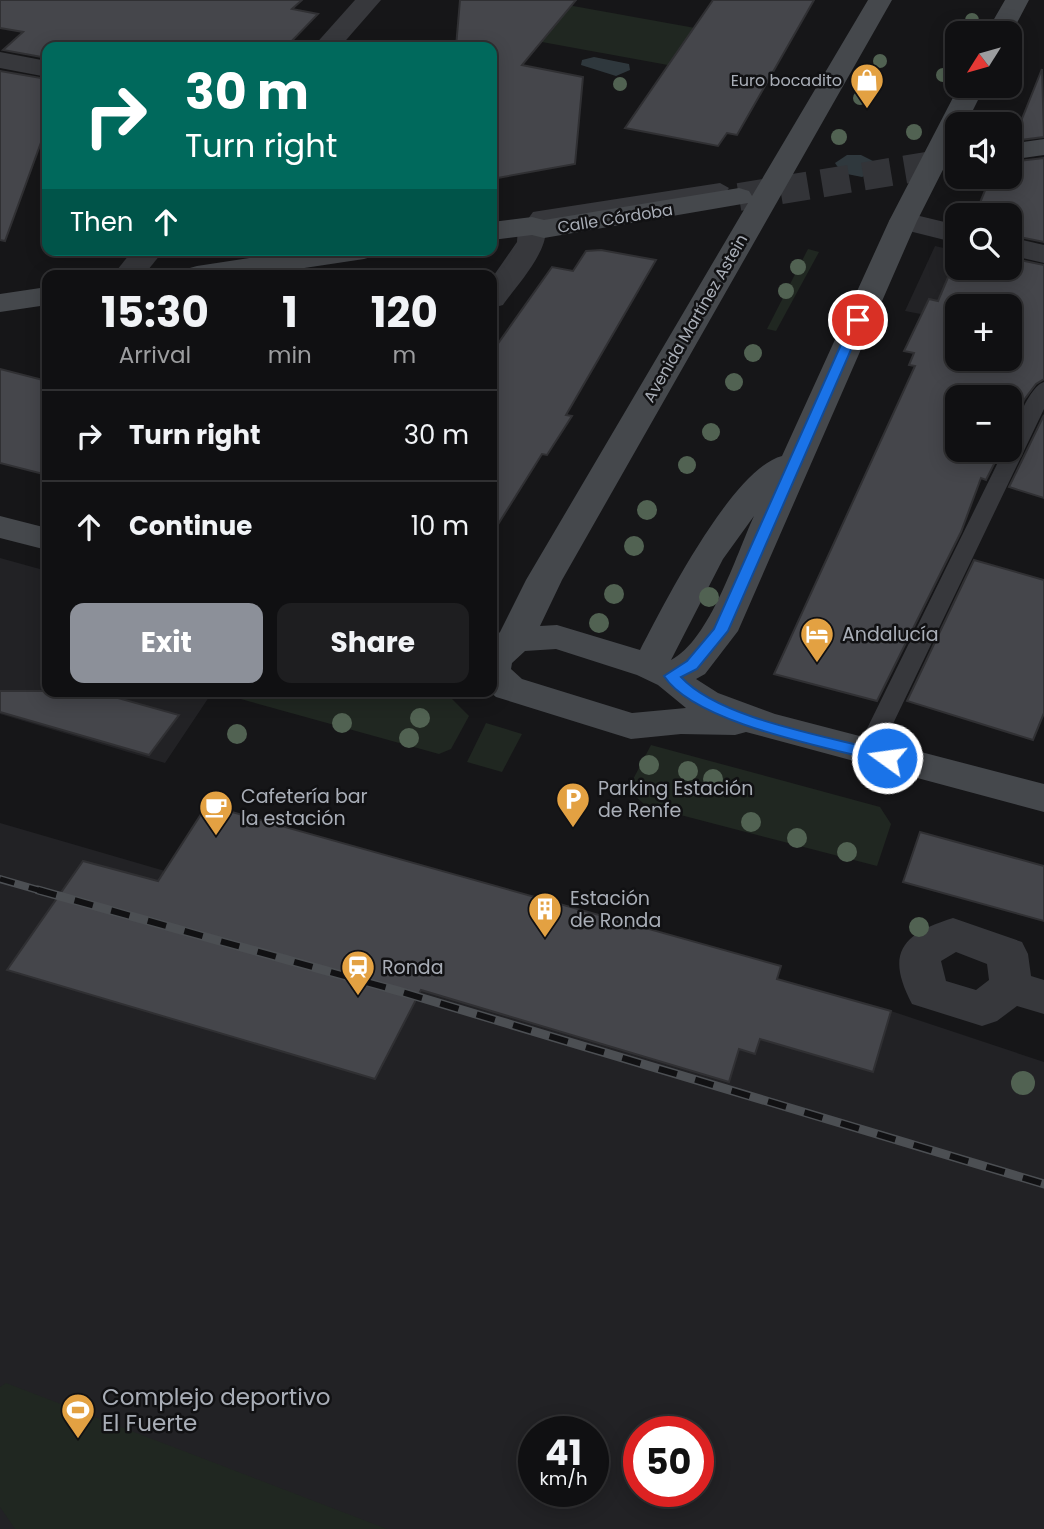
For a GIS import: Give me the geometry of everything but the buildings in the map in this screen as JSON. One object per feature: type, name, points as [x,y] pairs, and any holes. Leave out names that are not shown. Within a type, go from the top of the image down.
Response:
[{"type":"main road","name":"Avenida Martínez Astein","points":[[500,659],[880,0]]},
{"type":"main road","points":[[1005,21],[1016,1],[1044,8]]},
{"type":"main road","points":[[668,677],[692,665],[720,631],[903,221],[966,98]]},
{"type":"main road","points":[[1022,150],[1044,147]]},
{"type":"main road","name":"Calle Córdoba","points":[[497,230],[532,226],[544,229],[729,192]]},
{"type":"main road","points":[[230,270],[324,256]]},
{"type":"main road","points":[[0,303],[42,297]]},
{"type":"main road","points":[[668,677],[707,557],[737,514],[802,444]]},
{"type":"main road","points":[[0,527],[42,538]]},
{"type":"main road","points":[[765,725],[725,721],[631,726],[509,688],[500,659],[557,637],[668,677],[726,711],[765,725],[1044,798]]},
{"type":"main road","points":[[657,723],[677,713],[684,700],[668,677]]},
{"type":"street","points":[[331,42],[369,0]]},
{"type":"street","points":[[0,60],[42,68]]},
{"type":"street","points":[[903,221],[945,231]]},
{"type":"street","points":[[497,292],[531,242],[532,226]]},
{"type":"street","points":[[1022,249],[1044,254]]},
{"type":"street","points":[[132,270],[144,256]]},
{"type":"lane","points":[[867,752],[1044,388]]},
{"type":"shaded area","points":[[551,2],[695,28],[668,65],[520,38]]},
{"type":"shaded area","points":[[594,57],[629,64],[630,70],[616,76],[581,65],[582,60]]},
{"type":"shaded area","points":[[847,155],[861,155],[877,163],[877,171],[862,177],[842,173],[835,163]]},
{"type":"shaded area","points":[[935,246],[945,248],[945,280],[1022,280],[1022,267],[1031,269],[1021,294],[945,294],[945,319],[905,311]]},
{"type":"shaded area","points":[[808,249],[819,252],[776,331],[767,329]]},
{"type":"shaded area","points":[[0,558],[42,570],[42,697],[209,697],[165,763],[0,714]]},
{"type":"shaded area","points":[[234,697],[450,697],[469,716],[451,749],[439,754]]},
{"type":"shaded area","points":[[486,723],[522,734],[502,772],[467,762]]},
{"type":"shaded area","points":[[651,745],[880,807],[891,824],[877,866],[646,806],[628,789]]},
{"type":"shaded area","name":"Estación de Ronda","points":[[207,805],[781,966],[777,979],[891,1011],[1044,1062],[1044,1529],[0,1529],[0,823],[165,871]]},
{"type":"shaded area","name":"Complejo deportivo El Fuerte","points":[[6,1383],[387,1529],[15,1529],[0,1507],[0,1387]]},
{"type":"tunnel","points":[[739,197],[945,163]]},
{"type":"railway","points":[[0,879],[41,891]]},
{"type":"railway","points":[[41,891],[402,992],[1044,1184]]},
{"type":"railway","points":[[41,891],[45,892]]},
{"type":"place","name":"Euro bocadito","points":[[867,110]]},
{"type":"place","name":"Andalucía","points":[[817,664]]},
{"type":"place","name":"Parking Estación de Renfe","points":[[573,829]]},
{"type":"place","name":"Cafetería bar la estación","points":[[216,837]]},
{"type":"place","name":"Estación de Ronda","points":[[545,939]]},
{"type":"place","name":"Ronda","points":[[358,997]]},
{"type":"place","name":"Complejo deportivo El Fuerte","points":[[78,1440]]},
{"type":"route","points":[[858,320],[720,631],[692,665],[671,676],[683,688],[705,702],[726,711],[765,725],[887,758]]}]
